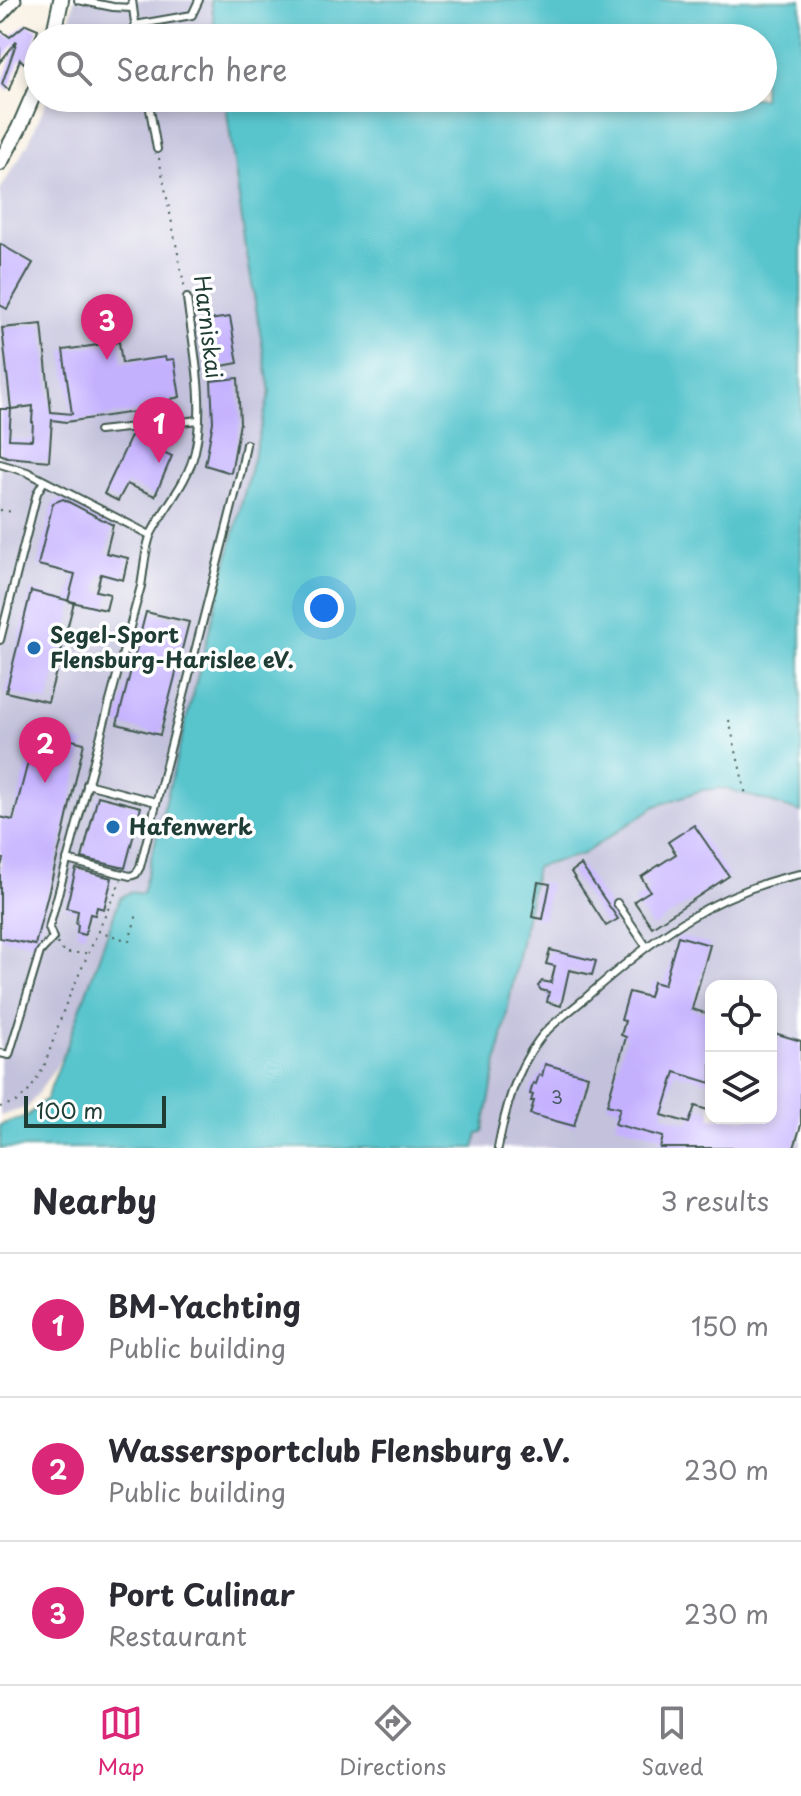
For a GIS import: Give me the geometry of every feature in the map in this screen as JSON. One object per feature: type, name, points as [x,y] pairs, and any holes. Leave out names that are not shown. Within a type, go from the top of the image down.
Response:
[{"type":"street","points":[[0,16],[15,0]]},
{"type":"street","points":[[56,24],[61,0]]},
{"type":"street","points":[[0,163],[26,112]]},
{"type":"lane","points":[[78,0],[132,8]]},
{"type":"lane","points":[[132,0],[135,24]]},
{"type":"lane","points":[[141,24],[192,15],[199,0]]},
{"type":"lane","points":[[150,112],[157,149]]},
{"type":"lane","name":"Harniskai","points":[[53,938],[49,928],[141,586],[150,535],[179,491],[195,453],[199,420],[197,379],[187,298]]},
{"type":"lane","points":[[99,431],[199,420]]},
{"type":"lane","points":[[67,860],[130,876],[136,874],[140,867],[246,444]]},
{"type":"lane","points":[[0,464],[27,472],[150,535]]},
{"type":"lane","points":[[0,640],[37,493],[44,481]]},
{"type":"lane","points":[[87,784],[156,802]]},
{"type":"lane","points":[[498,1148],[516,1077],[539,1039],[646,946],[705,907],[746,889],[801,874]]},
{"type":"lane","points":[[617,903],[646,946]]},
{"type":"lane","points":[[0,1053],[9,1055],[40,952],[53,938]]},
{"type":"path","name":"Harniskai","points":[[157,149],[187,298]]},
{"type":"path","points":[[0,510],[13,512]]},
{"type":"path","points":[[729,720],[746,795]]},
{"type":"path","points":[[0,1107],[18,1101],[30,1090],[44,1067],[65,1006],[123,875]]},
{"type":"path","points":[[97,931],[129,941],[137,914]]},
{"type":"path","points":[[53,938],[65,953],[87,953]]},
{"type":"shaded area","points":[[74,0],[210,0],[214,24],[69,24]]},
{"type":"shaded area","points":[[42,112],[226,112],[270,392],[142,895],[120,898],[67,1046],[56,1067],[28,1107],[0,1116],[0,190],[28,144]]},
{"type":"shaded area","points":[[725,788],[801,812],[801,1148],[474,1148],[478,1133],[483,1131],[536,867],[583,854],[656,806],[702,790]]},
{"type":"water","points":[[211,0],[801,0],[801,812],[725,788],[702,790],[656,806],[583,854],[536,867],[483,1132],[478,1133],[474,1148],[0,1148],[0,1125],[27,1116],[46,1099],[120,898],[130,892],[142,894],[270,392],[227,112],[777,112],[777,24],[214,24]]},
{"type":"building","points":[[24,26],[24,63],[20,59],[9,90],[2,84],[17,41],[0,62],[0,30],[10,37]]},
{"type":"building","points":[[0,244],[33,263],[7,309],[0,305]]},
{"type":"building","points":[[230,317],[238,363],[211,368],[202,321]]},
{"type":"building","points":[[42,324],[51,412],[72,414],[63,350],[119,342],[122,363],[165,357],[166,360],[174,359],[180,397],[171,399],[172,402],[141,406],[142,411],[66,422],[52,420],[49,461],[0,454],[0,409],[11,409],[2,328]],"holes":[[[33,406],[32,440],[9,439],[11,409]]]},
{"type":"building","points":[[238,378],[240,423],[231,473],[205,465],[213,422],[211,381]]},
{"type":"building","points":[[132,434],[163,447],[161,451],[172,456],[155,496],[127,484],[118,501],[104,494]]},
{"type":"building","points":[[63,499],[113,525],[106,553],[128,558],[123,580],[101,574],[96,591],[110,594],[106,610],[68,601],[75,574],[38,565],[53,503]]},
{"type":"building","points":[[31,591],[74,602],[48,702],[6,692]]},
{"type":"building","points":[[146,612],[189,622],[160,735],[117,724]]},
{"type":"building","points":[[36,731],[84,743],[35,945],[0,938],[0,870],[3,859],[0,858],[0,817],[13,820]]},
{"type":"building","name":"Hafenwerk","points":[[98,796],[141,807],[125,868],[82,858]]},
{"type":"building","points":[[694,825],[729,876],[652,927],[634,901],[650,891],[641,877],[676,854],[668,842]]},
{"type":"building","points":[[581,865],[618,919],[606,926],[571,872]]},
{"type":"building","points":[[76,869],[112,878],[104,909],[97,907],[95,915],[90,914],[85,935],[77,933],[78,911],[66,908]]},
{"type":"building","points":[[538,882],[550,884],[543,919],[532,917]]},
{"type":"building","points":[[678,936],[710,945],[692,1009],[705,1013],[705,1081],[675,1072],[662,1115],[689,1123],[695,1106],[705,1109],[705,1124],[777,1124],[777,1034],[801,1041],[801,1125],[794,1148],[660,1148],[663,1137],[615,1124],[620,1108],[607,1105],[626,1037],[621,1035],[625,1021],[621,1020],[629,992],[649,997],[653,982],[664,985]]},
{"type":"building","points":[[550,950],[596,961],[592,975],[569,970],[561,1006],[547,1002],[549,992],[538,986],[542,981],[551,983],[555,966],[546,964]]},
{"type":"building","points":[[545,1064],[588,1076],[574,1126],[530,1114],[534,1101],[531,1101],[533,1095],[530,1094],[533,1083],[536,1084],[539,1075],[542,1076]]},
{"type":"place","name":"Port Culinar","points":[[107,360]]},
{"type":"place","name":"BM-Yachting","points":[[159,463]]},
{"type":"place","name":"Segel-Sport Flensburg-Harislee eV.","points":[[34,648]]},
{"type":"place","name":"Wassersportclub Flensburg e.V.","points":[[45,783]]},
{"type":"place","name":"Hafenwerk","points":[[113,827]]}]
